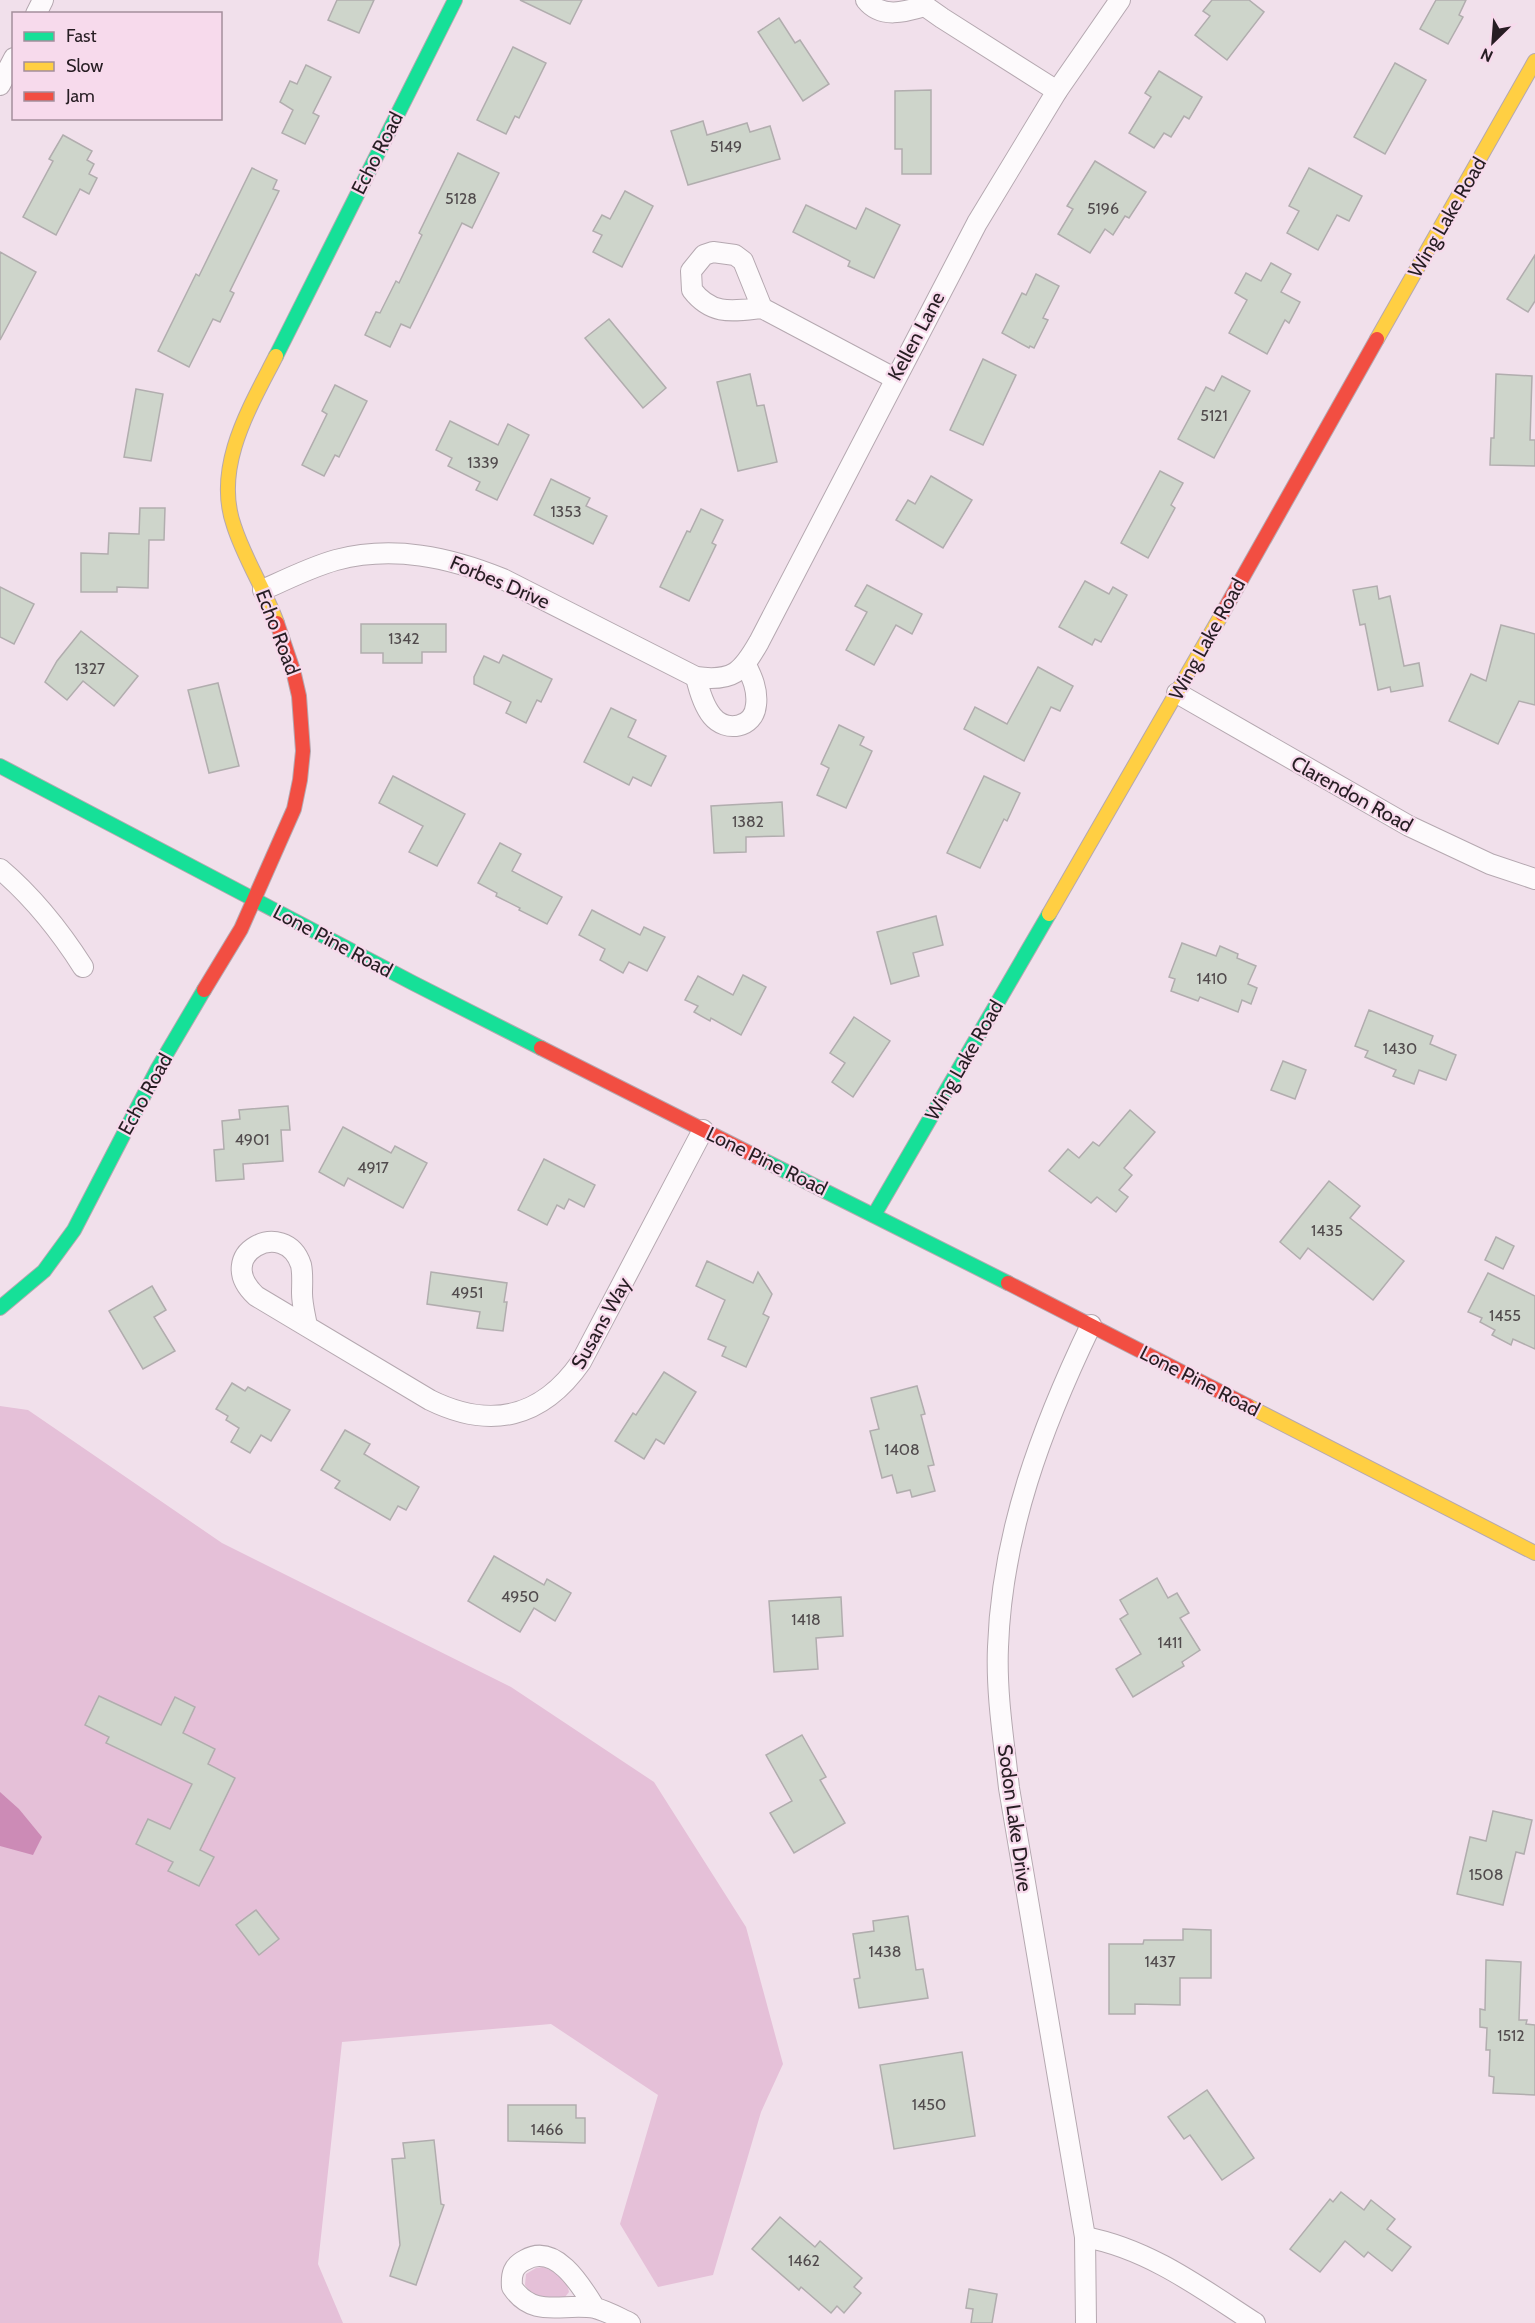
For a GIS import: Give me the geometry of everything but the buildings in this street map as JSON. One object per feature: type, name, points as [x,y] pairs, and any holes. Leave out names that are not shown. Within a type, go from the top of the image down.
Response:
[{"type":"street","name":"Echo Road","points":[[0,1308],[44,1271],[74,1230],[136,1108],[241,929],[294,809],[302,770],[304,744],[302,710],[294,668],[228,506],[229,475],[238,438],[252,404],[455,0]]},
{"type":"street","points":[[866,0],[879,10],[888,13],[924,3],[1058,91]]},
{"type":"street","name":"Kellen Lane","points":[[746,665],[977,223],[1058,91],[1120,0]]},
{"type":"street","name":"Wing Lake Road","points":[[874,1215],[1177,693],[1535,61]]},
{"type":"street","points":[[0,85],[12,62]]},
{"type":"street","points":[[762,308],[894,378]]},
{"type":"street","name":"Forbes Drive","points":[[263,590],[309,569],[337,560],[363,555],[408,553],[474,567],[503,579],[696,677],[711,679],[726,676],[746,665]]},
{"type":"street","points":[[696,677],[699,690],[712,715],[720,723],[735,727],[746,723],[754,716],[756,706],[752,677],[746,665]]},
{"type":"street","name":"Clarendon Road","points":[[1177,693],[1409,826],[1480,859],[1535,879]]},
{"type":"street","name":"Lone Pine Road","points":[[0,766],[412,983],[1091,1325],[1535,1553]]},
{"type":"street","points":[[0,869],[30,897],[65,939],[83,967]]},
{"type":"street","name":"Susans Way","points":[[307,1326],[447,1408],[477,1416],[496,1416],[529,1409],[545,1401],[559,1389],[581,1362],[703,1130]]},
{"type":"street","name":"Sodon Lake Drive","points":[[1086,2323],[1085,2236],[1011,1798],[1003,1734],[998,1649],[1001,1599],[1017,1512],[1050,1417],[1091,1325]]},
{"type":"street","points":[[1085,2236],[1112,2242],[1157,2262],[1255,2323]]},
{"type":"street","points":[[595,2308],[630,2323]]},
{"type":"shaded area","points":[[0,1406],[28,1410],[222,1543],[511,1687],[654,1782],[746,1927],[783,2064],[761,2112],[713,2275],[658,2287],[620,2224],[658,2095],[551,2024],[342,2042],[318,2264],[343,2323],[0,2323]]},
{"type":"shaded area","points":[[0,1792],[19,1809],[42,1837],[33,1855],[0,1846]]},
{"type":"shaded area","points":[[543,2267],[556,2273],[566,2283],[569,2292],[565,2297],[537,2296],[525,2285],[526,2274]]},
{"type":"traffic: fast","points":[[276,356],[455,0]]},
{"type":"traffic: fast","points":[[0,766],[541,1048]]},
{"type":"traffic: fast","points":[[874,1215],[1049,914]]},
{"type":"traffic: fast","points":[[0,1308],[44,1271],[74,1230],[158,1068],[204,990]]},
{"type":"traffic: fast","points":[[763,1160],[1008,1283]]},
{"type":"traffic: slow","points":[[1377,339],[1535,61]]},
{"type":"traffic: slow","points":[[276,356],[237,438],[228,482],[229,504],[234,526],[277,623]]},
{"type":"traffic: slow","points":[[1049,914],[1222,614]]},
{"type":"traffic: slow","points":[[1248,1406],[1535,1553]]},
{"type":"traffic: jam","points":[[1222,614],[1377,339]]},
{"type":"traffic: jam","points":[[204,990],[241,929],[294,809],[300,780],[303,751],[299,696],[277,623]]},
{"type":"traffic: jam","points":[[541,1048],[763,1160]]},
{"type":"traffic: jam","points":[[1008,1283],[1248,1406]]}]
